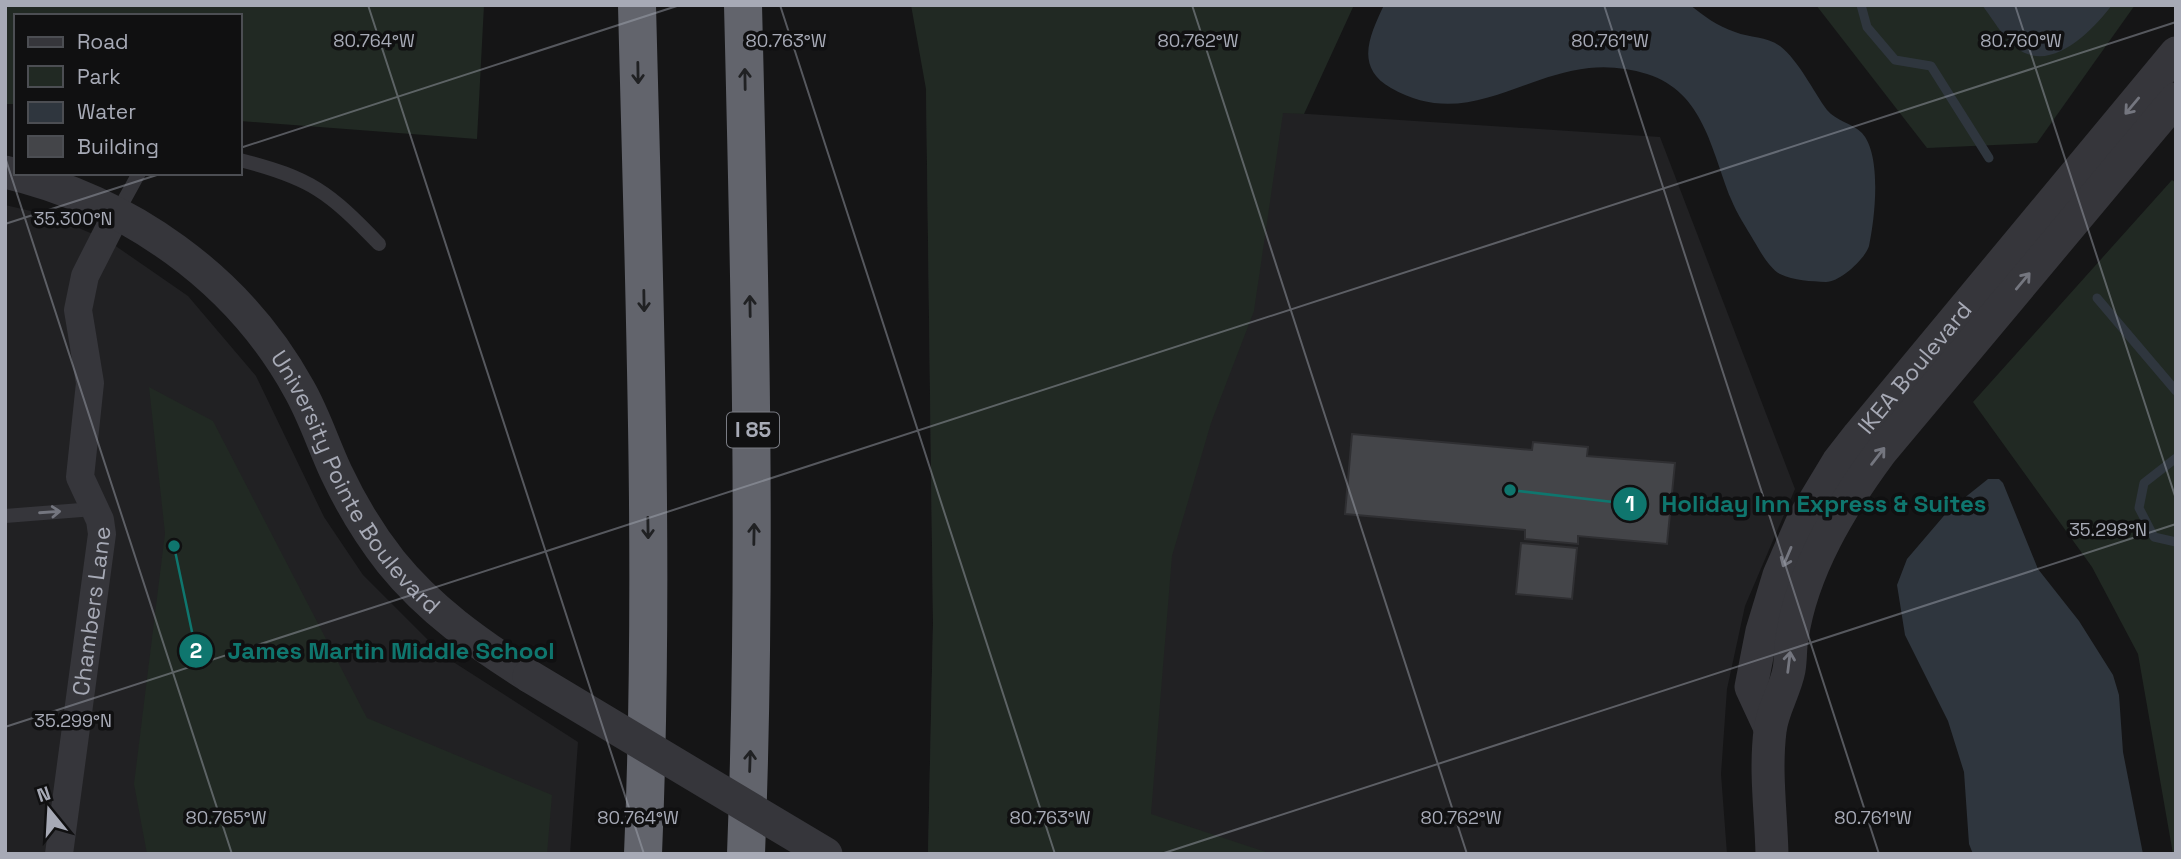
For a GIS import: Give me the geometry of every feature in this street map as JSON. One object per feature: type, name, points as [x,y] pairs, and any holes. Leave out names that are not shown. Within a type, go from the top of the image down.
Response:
[{"type":"highway","points":[[637,5],[648,562],[643,854]]},
{"type":"highway","name":"I 85","points":[[743,5],[754,512],[752,695],[746,854]]},
{"type":"street","name":"IKEA Boulevard","points":[[1770,728],[1751,687],[1762,631],[1784,564],[1819,491],[1859,435],[2176,53]]},
{"type":"street","name":"IKEA Boulevard","points":[[1772,854],[1768,763],[1770,728],[1789,670],[1792,637],[1800,604],[1825,539],[1881,452],[2176,99]]},
{"type":"street","name":"University Pointe Boulevard","points":[[16,175],[65,188],[117,213],[186,258],[218,284],[244,311],[289,372],[313,415],[348,496],[391,562],[446,617],[495,655],[826,854]]},
{"type":"street","name":"Chambers Lane","points":[[59,854],[102,534],[80,477],[90,383],[78,310],[85,276],[117,213]]},
{"type":"lane","points":[[242,161],[279,170],[338,201],[379,244]]},
{"type":"lane","points":[[117,213],[138,175]]},
{"type":"lane","points":[[5,516],[94,509]]},
{"type":"shaded area","points":[[926,89],[1660,137],[1795,489],[1745,606],[1727,689],[1721,774],[1727,854],[928,853],[933,623]]},
{"type":"shaded area","points":[[5,205],[48,215],[107,240],[188,296],[256,376],[324,517],[363,575],[444,656],[578,742],[570,854],[5,854]]},
{"type":"green space","points":[[5,5],[484,5],[477,139],[242,121],[242,14],[14,14],[14,104],[5,104]]},
{"type":"green space","points":[[911,5],[1354,5],[1304,114],[1283,113],[1254,311],[1211,423],[1172,556],[1151,814],[1272,854],[928,853],[933,623],[926,89]]},
{"type":"green space","points":[[1816,5],[2135,5],[2037,143],[1927,148]]},
{"type":"green space","points":[[2172,180],[2176,183],[2176,854],[2173,854],[2138,654],[2092,567],[1973,402]]},
{"type":"green space","points":[[149,387],[213,421],[367,718],[552,795],[547,854],[147,854],[134,784],[165,533]]},
{"type":"water","points":[[1384,5],[1690,5],[1728,30],[1775,43],[1787,52],[1827,110],[1862,133],[1868,143],[1875,171],[1875,187],[1873,220],[1867,251],[1851,269],[1832,281],[1797,279],[1776,271],[1762,254],[1736,210],[1711,143],[1693,109],[1681,94],[1647,74],[1618,68],[1589,68],[1538,80],[1491,97],[1443,104],[1418,100],[1391,88],[1372,70],[1368,50]]},
{"type":"water","points":[[1982,5],[2112,5],[2084,35],[2060,52],[2034,56],[2015,47]]},
{"type":"water","points":[[1988,479],[1999,479],[2003,483],[2038,569],[2079,621],[2113,675],[2119,695],[2123,752],[2143,854],[1973,854],[1969,844],[1964,772],[1948,721],[1905,635],[1897,585],[1907,559],[1948,511]]},
{"type":"building","points":[[1352,434],[1532,450],[1533,442],[1588,447],[1587,456],[1675,463],[1667,544],[1578,536],[1578,544],[1525,539],[1525,530],[1345,514]]},
{"type":"building","points":[[1521,543],[1577,548],[1572,599],[1516,594]]},
{"type":"waterway","points":[[1861,5],[1867,27],[1895,60],[1931,66],[1989,158]]},
{"type":"waterway","points":[[2097,298],[2176,391]]},
{"type":"waterway","points":[[2176,458],[2144,483],[2139,508],[2154,537],[2176,542]]},
{"type":"place","name":"Holiday Inn Express & Suites","points":[[1510,490]]},
{"type":"place","name":"James Martin Middle School","points":[[174,546]]}]
